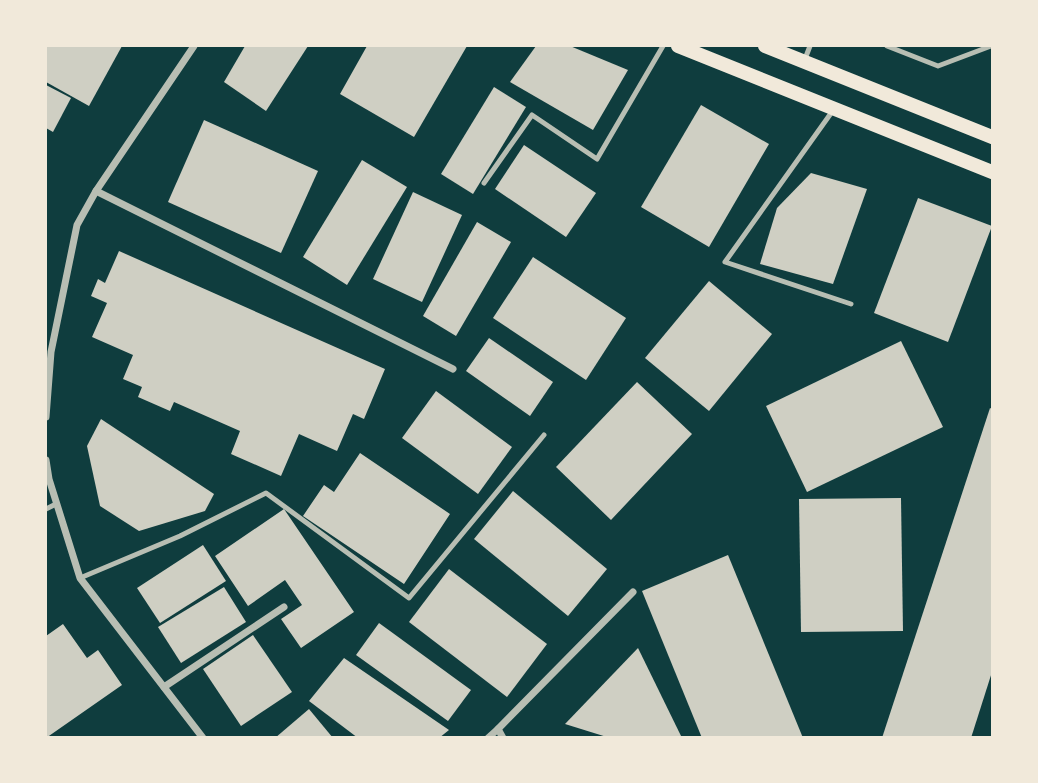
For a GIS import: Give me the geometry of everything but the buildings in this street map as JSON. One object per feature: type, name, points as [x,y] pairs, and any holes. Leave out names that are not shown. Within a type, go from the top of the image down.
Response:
[{"type":"main road","points":[[678,46],[992,172]]},
{"type":"main road","points":[[765,46],[992,137]]},
{"type":"street","points":[[46,417],[51,352],[77,225],[96,191],[194,46]]},
{"type":"street","points":[[96,191],[453,369]]},
{"type":"street","points":[[46,460],[47,480],[79,578],[203,737]]},
{"type":"street","points":[[488,737],[633,592]]},
{"type":"street","points":[[164,687],[284,607]]},
{"type":"street","points":[[498,729],[503,737]]},
{"type":"lane","points":[[484,183],[531,115],[597,159],[663,46]]},
{"type":"lane","points":[[804,62],[810,46]]},
{"type":"lane","points":[[887,46],[938,66],[991,46]]},
{"type":"lane","points":[[834,109],[725,262],[851,304]]},
{"type":"lane","points":[[79,578],[180,536],[266,493],[409,598],[544,435]]},
{"type":"lane","points":[[46,509],[56,504]]}]
